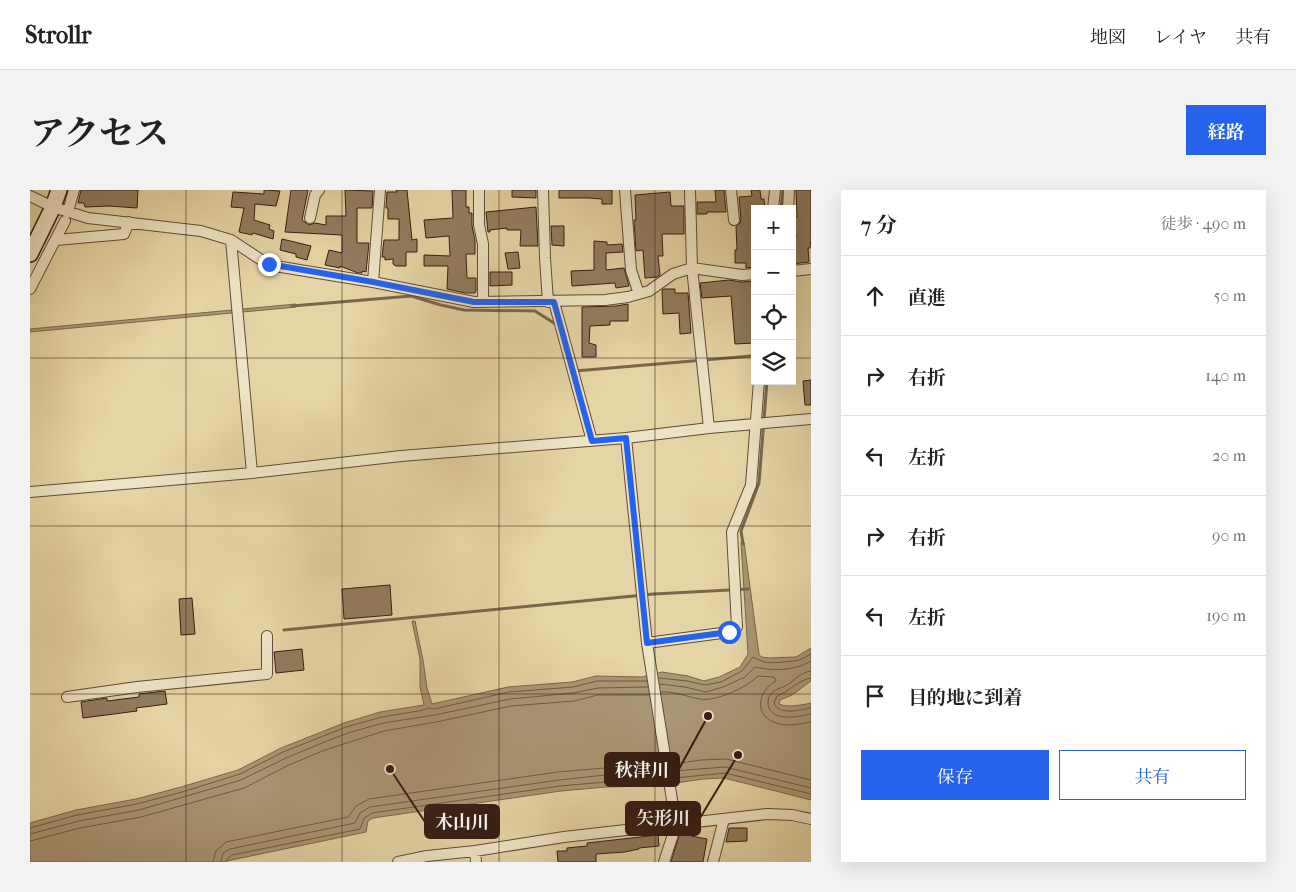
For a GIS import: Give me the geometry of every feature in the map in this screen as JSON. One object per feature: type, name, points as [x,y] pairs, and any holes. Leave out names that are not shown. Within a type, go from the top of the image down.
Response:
[{"type":"street","points":[[30,254],[59,190]]},
{"type":"street","points":[[69,208],[74,190]]},
{"type":"street","points":[[310,218],[315,195],[320,190]]},
{"type":"street","points":[[373,282],[380,190]]},
{"type":"street","points":[[479,190],[478,225],[482,244],[483,302]]},
{"type":"street","points":[[543,190],[544,258],[551,302],[592,441]]},
{"type":"street","points":[[625,190],[631,270],[638,294]]},
{"type":"street","points":[[690,190],[692,268],[708,428]]},
{"type":"street","points":[[731,190],[734,220]]},
{"type":"street","points":[[773,205],[775,190]]},
{"type":"street","points":[[788,205],[790,190]]},
{"type":"street","points":[[30,196],[51,211],[88,218],[201,231],[231,240],[269,264],[474,302],[606,300],[649,291],[673,274],[692,268],[742,275],[751,274]]},
{"type":"street","points":[[30,290],[64,221]]},
{"type":"street","points":[[56,240],[124,234],[129,222]]},
{"type":"street","points":[[231,240],[252,473]]},
{"type":"street","points":[[796,271],[811,270]]},
{"type":"street","points":[[647,643],[729,632],[737,627],[732,532],[751,485],[758,385]]},
{"type":"street","points":[[30,492],[252,473],[401,456],[626,438],[708,428],[811,419]]},
{"type":"street","points":[[626,438],[647,643],[676,825],[664,862]]},
{"type":"street","points":[[67,697],[137,687],[267,674],[267,636]]},
{"type":"street","points":[[398,862],[427,856],[476,857],[564,836],[767,814],[792,815],[811,819]]},
{"type":"street","points":[[713,862],[724,819]]},
{"type":"water","points":[[296,304],[296,307],[30,332],[30,329]]},
{"type":"water","points":[[741,542],[744,542],[759,654],[761,657],[769,658],[796,657],[811,648],[811,681],[792,695],[780,700],[779,704],[790,706],[811,703],[811,800],[724,778],[703,779],[656,786],[606,787],[561,791],[373,818],[368,821],[366,832],[222,862],[30,862],[30,823],[76,810],[136,799],[238,770],[281,748],[344,723],[380,712],[424,705],[420,687],[420,659],[412,621],[415,621],[427,688],[432,704],[508,687],[572,682],[596,676],[642,677],[662,672],[688,676],[704,681],[719,677],[740,667],[748,654]]},
{"type":"building","points":[[81,190],[138,190],[137,208],[85,207],[84,203],[78,203]]},
{"type":"building","points":[[264,190],[280,191],[276,206],[255,204],[254,220],[270,225],[269,229],[274,231],[273,239],[253,233],[252,235],[239,232],[244,208],[231,207],[233,192],[264,194]]},
{"type":"building","points":[[291,190],[308,190],[302,220],[309,225],[315,223],[326,225],[326,216],[346,216],[345,190],[373,191],[372,208],[357,208],[357,243],[369,243],[366,272],[358,273],[340,266],[340,268],[325,265],[329,250],[342,253],[342,235],[285,232]]},
{"type":"building","points":[[396,190],[407,190],[412,240],[417,239],[417,252],[406,252],[406,266],[396,266],[393,264],[393,259],[385,260],[385,257],[382,257],[384,240],[399,240],[399,219],[388,219],[388,208],[386,208],[387,192],[397,192]]},
{"type":"building","points":[[452,190],[466,190],[466,207],[469,207],[469,213],[472,213],[475,254],[466,254],[467,278],[476,278],[475,293],[447,289],[448,266],[424,266],[424,255],[450,256],[449,236],[426,238],[424,220],[453,218]]},
{"type":"building","points":[[512,190],[536,190],[536,198],[512,197]]},
{"type":"building","points":[[559,190],[612,190],[612,204],[602,204],[602,199],[559,198]]},
{"type":"building","points":[[715,190],[724,190],[726,212],[697,214],[697,202],[716,202]]},
{"type":"building","points":[[751,190],[760,190],[761,199],[764,199],[765,205],[751,205],[751,267],[746,268],[746,263],[735,263],[735,250],[737,250],[736,226],[741,220],[739,197],[752,196]]},
{"type":"building","points":[[796,190],[811,190],[809,262],[796,264]]},
{"type":"building","points":[[670,192],[671,206],[684,206],[684,234],[662,234],[663,256],[658,256],[660,275],[645,278],[643,250],[636,251],[635,195]]},
{"type":"building","points":[[536,207],[538,246],[520,246],[521,230],[507,230],[507,228],[490,230],[488,232],[486,212]]},
{"type":"building","points":[[551,226],[564,226],[564,246],[552,245]]},
{"type":"building","points":[[282,239],[311,246],[307,260],[296,257],[296,254],[280,250]]},
{"type":"building","points":[[594,241],[607,242],[607,245],[622,244],[623,252],[606,253],[606,270],[624,268],[629,286],[616,288],[615,283],[572,286],[571,271],[594,270]]},
{"type":"building","points":[[518,252],[520,268],[508,269],[505,253]]},
{"type":"building","points":[[490,272],[512,272],[512,285],[490,286]]},
{"type":"building","points":[[729,280],[751,281],[751,343],[735,344],[731,296],[702,298],[700,283]]},
{"type":"building","points":[[675,289],[675,293],[688,293],[691,333],[680,334],[679,313],[663,314],[662,290]]},
{"type":"building","points":[[628,304],[628,321],[610,321],[610,325],[590,326],[589,343],[596,345],[596,357],[582,357],[582,307]]},
{"type":"building","points":[[811,380],[811,405],[805,405],[803,381]]},
{"type":"building","points":[[390,585],[392,615],[344,619],[342,589]]},
{"type":"building","points":[[192,598],[195,634],[181,635],[179,599]]},
{"type":"building","points":[[302,649],[304,670],[276,673],[274,652]]},
{"type":"building","points":[[165,691],[167,704],[136,708],[137,711],[83,718],[81,702],[107,698],[107,701],[139,697],[139,694]]},
{"type":"building","points":[[729,828],[747,828],[747,841],[726,842]]},
{"type":"building","points":[[680,833],[692,833],[691,836],[707,839],[703,862],[671,862]]},
{"type":"building","points":[[658,835],[659,846],[639,848],[625,852],[596,854],[596,862],[558,862],[557,851],[567,851],[567,848],[587,846],[587,843]]},
{"type":"waterway","points":[[781,205],[783,190]]},
{"type":"waterway","points":[[292,306],[411,296],[464,310],[535,311],[557,325]]},
{"type":"waterway","points":[[575,371],[751,356]]},
{"type":"waterway","points":[[743,544],[741,531],[759,483],[767,385]]},
{"type":"waterway","points":[[284,630],[654,594],[748,589]]},
{"type":"place","name":"秋津川","points":[[708,716]]},
{"type":"place","name":"矢形川","points":[[738,755]]},
{"type":"place","name":"木山川","points":[[390,769]]},
{"type":"route","points":[[269,264],[474,302],[554,302],[592,441],[626,438],[647,643],[729,632]]}]
